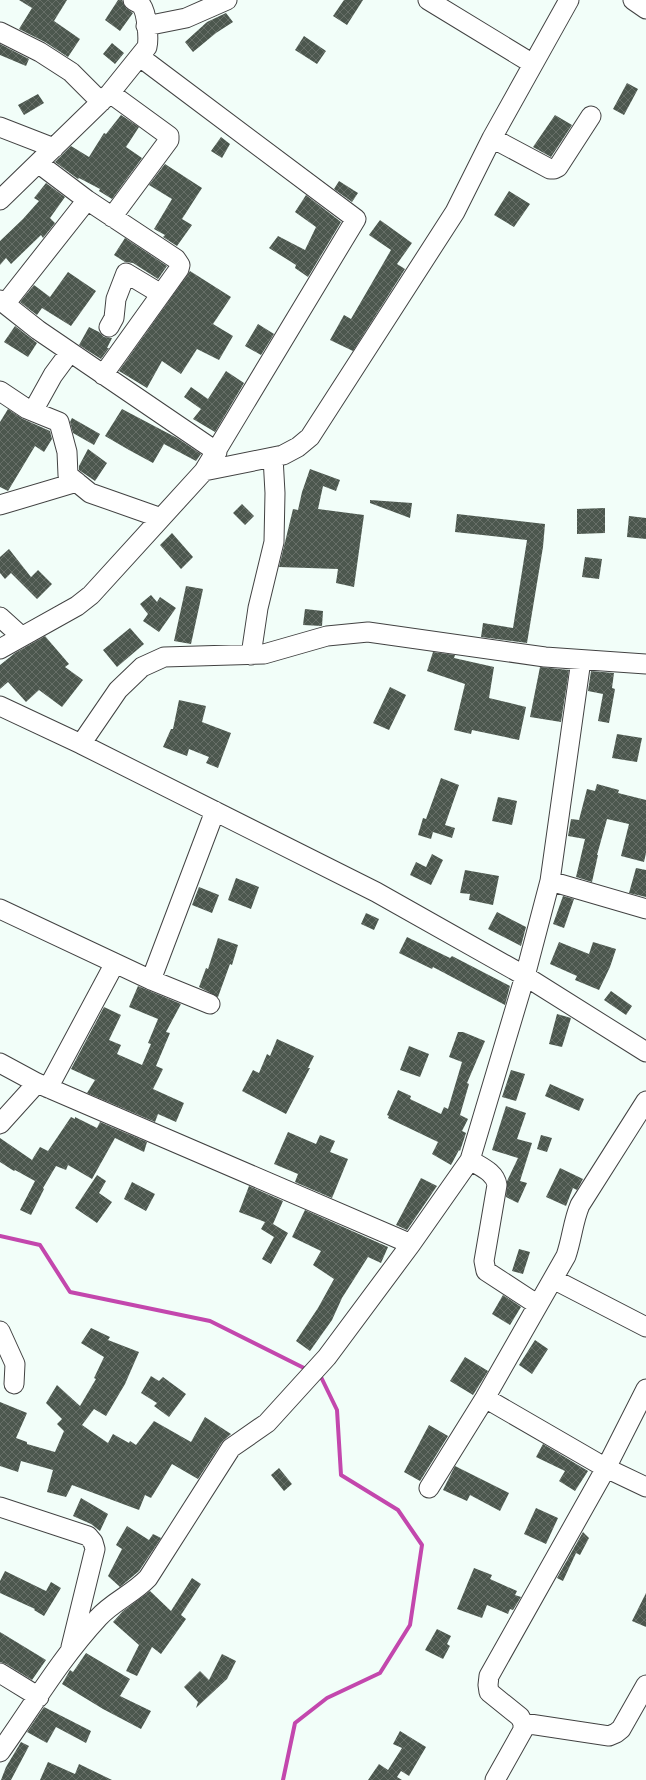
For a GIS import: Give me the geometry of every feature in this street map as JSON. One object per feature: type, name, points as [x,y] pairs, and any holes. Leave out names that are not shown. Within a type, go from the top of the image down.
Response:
[{"type":"street","points":[[0,200],[105,97],[147,47],[148,39],[142,6],[133,0]]},
{"type":"street","points":[[146,26],[186,18],[227,0]]},
{"type":"street","points":[[428,0],[534,64]]},
{"type":"street","points":[[204,471],[283,454],[298,447],[310,437],[455,212],[492,138],[569,0]]},
{"type":"street","points":[[633,0],[646,9]]},
{"type":"street","points":[[0,32],[40,52],[71,72],[105,97],[169,136],[169,140],[112,217]]},
{"type":"street","points":[[0,650],[21,636],[77,606],[91,595],[204,471],[217,452],[356,219],[140,57]]},
{"type":"street","points":[[492,138],[550,169],[554,169],[558,167],[591,116]]},
{"type":"street","points":[[0,127],[54,148]]},
{"type":"street","points":[[38,163],[87,200],[176,259],[180,265],[179,269],[103,374]]},
{"type":"street","points":[[87,200],[3,302],[38,330],[217,452]]},
{"type":"street","points":[[109,328],[114,318],[116,298],[126,273],[161,294]]},
{"type":"street","points":[[33,411],[53,374],[70,352]]},
{"type":"street","points":[[0,391],[27,409],[59,422],[67,452],[68,475],[90,493],[161,518]]},
{"type":"street","points":[[251,654],[258,608],[274,542],[275,493],[273,457]]},
{"type":"street","points":[[0,505],[77,482]]},
{"type":"street","points":[[0,617],[21,636]]},
{"type":"street","points":[[81,744],[118,690],[142,668],[164,657],[264,654],[328,636],[368,632],[545,658],[646,664]]},
{"type":"street","points":[[0,1752],[70,1649],[99,1616],[140,1586],[148,1578],[231,1448],[267,1423],[328,1357],[411,1244],[470,1160],[525,976],[550,881],[581,660]]},
{"type":"street","points":[[0,706],[81,744],[376,892],[525,976],[646,1052]]},
{"type":"street","points":[[151,980],[215,811]]},
{"type":"street","points":[[550,881],[646,909]]},
{"type":"street","points":[[0,909],[151,980],[210,1004]]},
{"type":"street","points":[[0,1124],[43,1086],[115,963]]},
{"type":"street","points":[[0,1063],[43,1086],[411,1244]]},
{"type":"street","points":[[429,1488],[485,1398],[566,1256],[576,1215],[580,1205],[646,1101]]},
{"type":"street","points":[[470,1160],[496,1178],[497,1185],[484,1261],[486,1271],[538,1304]]},
{"type":"street","points":[[553,1279],[646,1327]]},
{"type":"street","points":[[0,1331],[15,1364],[14,1384]]},
{"type":"street","points":[[495,1780],[523,1730],[523,1723],[520,1717],[489,1692],[488,1685],[490,1676],[606,1468],[646,1389]]},
{"type":"street","points":[[485,1398],[606,1468],[646,1487]]},
{"type":"street","points":[[0,1507],[88,1536],[93,1542],[95,1549],[70,1649]]},
{"type":"street","points":[[0,1673],[38,1697]]},
{"type":"street","points":[[523,1723],[609,1736],[616,1734],[621,1729],[646,1685]]},
{"type":"building","points":[[19,0],[67,0],[54,21],[80,39],[68,57],[45,42],[19,29],[32,8]]},
{"type":"building","points":[[118,0],[122,0],[126,8],[133,13],[120,31],[105,20]]},
{"type":"building","points":[[344,0],[363,0],[347,25],[333,16]]},
{"type":"building","points":[[226,13],[233,22],[216,33],[193,52],[185,42],[207,22]]},
{"type":"building","points":[[304,36],[326,51],[317,64],[295,50]]},
{"type":"building","points":[[112,43],[124,53],[115,64],[103,54]]},
{"type":"building","points":[[0,44],[29,59],[26,66],[0,55]]},
{"type":"building","points":[[627,83],[638,89],[624,115],[613,109]]},
{"type":"building","points":[[38,94],[44,103],[24,115],[18,105]]},
{"type":"building","points":[[121,115],[139,127],[126,147],[142,158],[112,199],[99,191],[100,189],[79,178],[78,179],[55,162],[71,146],[89,157],[104,133],[106,134]]},
{"type":"building","points":[[555,115],[572,125],[551,157],[533,147]]},
{"type":"building","points":[[221,137],[230,144],[222,158],[211,151]]},
{"type":"building","points":[[165,164],[202,188],[182,219],[192,225],[177,246],[163,237],[165,235],[154,229],[172,199],[149,185]]},
{"type":"building","points":[[339,181],[358,193],[352,202],[334,189]]},
{"type":"building","points":[[46,183],[65,197],[50,218],[55,223],[43,238],[41,235],[11,264],[6,258],[0,265],[0,241],[39,201],[34,198]]},
{"type":"building","points":[[509,191],[530,204],[514,227],[494,215]]},
{"type":"building","points":[[306,195],[341,222],[308,277],[295,268],[296,265],[269,248],[278,236],[305,250],[316,227],[295,212]]},
{"type":"building","points":[[380,220],[412,243],[397,264],[405,269],[353,351],[330,340],[344,315],[351,319],[391,250],[369,235]]},
{"type":"building","points":[[125,238],[167,266],[158,279],[133,263],[125,262],[114,255]]},
{"type":"building","points":[[190,271],[231,297],[213,324],[233,336],[219,360],[197,349],[181,374],[162,361],[147,388],[119,371]]},
{"type":"building","points":[[68,272],[96,291],[71,326],[42,308],[37,315],[20,302],[34,285],[50,297]]},
{"type":"building","points":[[258,324],[274,334],[261,355],[245,346]]},
{"type":"building","points":[[15,326],[37,343],[28,357],[4,342]]},
{"type":"building","points":[[89,327],[99,332],[104,337],[112,338],[107,348],[109,348],[101,359],[79,345]]},
{"type":"building","points":[[226,371],[244,383],[215,432],[193,419],[201,409],[184,397],[191,387],[208,399]]},
{"type":"building","points":[[8,409],[23,419],[50,431],[52,439],[44,452],[35,446],[8,491],[0,487],[0,422]]},
{"type":"building","points":[[122,409],[177,438],[201,454],[196,461],[164,444],[153,463],[129,450],[105,436]]},
{"type":"building","points":[[72,418],[100,434],[94,445],[73,433],[70,422]]},
{"type":"building","points":[[88,449],[107,463],[95,481],[79,470],[79,466]]},
{"type":"building","points":[[310,469],[340,480],[336,491],[323,486],[318,509],[364,515],[354,587],[336,583],[338,569],[279,567],[293,509],[298,510],[302,492]]},
{"type":"building","points":[[370,500],[412,503],[410,518],[370,503]]},
{"type":"building","points":[[242,504],[254,516],[245,525],[233,513]]},
{"type":"building","points":[[605,508],[605,533],[577,534],[577,509]]},
{"type":"building","points":[[457,514],[545,524],[543,547],[527,643],[481,637],[483,623],[513,628],[527,540],[455,532]]},
{"type":"building","points":[[629,516],[646,518],[646,539],[627,537]]},
{"type":"building","points":[[172,533],[193,557],[181,569],[160,545]]},
{"type":"building","points":[[9,549],[31,577],[38,570],[52,584],[37,599],[11,573],[5,579],[0,573],[0,557]]},
{"type":"building","points":[[585,557],[602,559],[599,579],[582,577]]},
{"type":"building","points":[[186,586],[203,589],[191,644],[174,641]]},
{"type":"building","points":[[151,595],[157,602],[160,597],[176,608],[159,632],[143,621],[148,614],[140,604]]},
{"type":"building","points":[[305,609],[323,611],[322,626],[303,625]]},
{"type":"building","points":[[130,628],[144,644],[117,667],[103,650]]},
{"type":"building","points":[[45,636],[69,664],[65,667],[83,680],[62,707],[39,690],[26,702],[8,682],[0,689],[0,665],[15,653]]},
{"type":"building","points":[[433,652],[455,655],[454,658],[494,667],[489,698],[526,707],[519,740],[472,730],[471,734],[454,730],[465,684],[427,671]]},
{"type":"building","points":[[540,667],[569,670],[561,722],[530,717]]},
{"type":"building","points":[[591,671],[614,673],[612,688],[615,689],[609,723],[598,721],[603,694],[588,691]]},
{"type":"building","points":[[390,687],[406,695],[389,730],[373,723]]},
{"type":"building","points":[[179,700],[206,706],[202,722],[231,733],[218,768],[206,763],[209,757],[189,749],[187,756],[163,747],[171,729],[173,729]]},
{"type":"building","points":[[617,734],[642,738],[637,762],[612,758]]},
{"type":"building","points":[[441,778],[459,785],[445,825],[455,828],[452,838],[433,832],[431,839],[418,835],[423,818],[426,819]]},
{"type":"building","points":[[597,784],[619,790],[618,793],[646,800],[646,853],[644,862],[621,856],[629,824],[607,819],[597,855],[592,882],[576,877],[585,839],[568,836],[571,819],[579,820],[587,789],[595,791]]},
{"type":"building","points":[[498,797],[517,801],[512,825],[492,821]]},
{"type":"building","points":[[432,854],[443,860],[431,885],[410,875],[416,862],[426,867]]},
{"type":"building","points":[[636,868],[646,870],[646,897],[629,893]]},
{"type":"building","points":[[465,870],[499,876],[493,905],[469,900],[470,894],[460,893]]},
{"type":"building","points":[[236,878],[259,887],[251,909],[228,900]]},
{"type":"building","points":[[199,887],[219,895],[212,913],[192,905]]},
{"type":"building","points":[[563,896],[574,899],[564,928],[553,924]]},
{"type":"building","points":[[497,912],[526,927],[521,946],[488,929]]},
{"type":"building","points":[[366,913],[379,919],[374,930],[361,924]]},
{"type":"building","points":[[407,937],[450,958],[452,956],[510,986],[505,1005],[433,967],[432,969],[399,953]]},
{"type":"building","points":[[218,938],[238,945],[232,965],[230,964],[218,997],[199,987],[206,968],[208,969]]},
{"type":"building","points":[[559,942],[589,954],[593,942],[616,949],[610,967],[599,990],[575,980],[577,976],[550,964]]},
{"type":"building","points":[[138,986],[181,1004],[166,1032],[170,1033],[156,1066],[163,1069],[153,1089],[184,1103],[176,1122],[158,1114],[155,1122],[87,1093],[95,1080],[71,1069],[104,1007],[121,1015],[109,1040],[121,1045],[117,1054],[142,1065],[151,1044],[148,1043],[158,1019],[129,1007]]},
{"type":"building","points":[[611,991],[632,1006],[626,1015],[604,1000]]},
{"type":"building","points":[[557,1014],[571,1018],[562,1047],[549,1044]]},
{"type":"building","points":[[458,1032],[463,1032],[485,1041],[467,1083],[469,1084],[460,1115],[468,1119],[462,1131],[466,1133],[460,1151],[459,1150],[451,1165],[432,1154],[438,1142],[388,1118],[389,1116],[387,1115],[398,1090],[411,1096],[410,1099],[441,1114],[444,1107],[448,1109],[462,1062],[449,1057]]},
{"type":"building","points":[[277,1039],[314,1056],[308,1068],[310,1068],[286,1114],[242,1091],[253,1070],[259,1073],[267,1054],[270,1056]]},
{"type":"building","points":[[409,1046],[429,1054],[420,1077],[400,1070]]},
{"type":"building","points":[[511,1070],[525,1074],[516,1101],[502,1097]]},
{"type":"building","points":[[550,1084],[584,1099],[579,1111],[545,1096]]},
{"type":"building","points":[[506,1106],[526,1113],[517,1139],[532,1143],[520,1181],[527,1183],[518,1203],[506,1197],[507,1181],[518,1158],[492,1150]]},
{"type":"building","points":[[71,1117],[75,1119],[75,1117],[97,1128],[100,1122],[147,1142],[144,1152],[115,1138],[92,1179],[68,1165],[66,1170],[56,1166],[43,1188],[44,1189],[31,1215],[20,1210],[35,1181],[15,1170],[14,1171],[0,1162],[0,1138],[32,1160],[40,1147],[48,1151]]},
{"type":"building","points":[[288,1132],[316,1144],[320,1135],[335,1141],[330,1152],[348,1159],[332,1198],[295,1182],[298,1174],[274,1164]]},
{"type":"building","points":[[541,1135],[552,1138],[547,1152],[537,1149]]},
{"type":"building","points":[[560,1168],[583,1179],[577,1190],[573,1188],[566,1206],[546,1197]]},
{"type":"building","points":[[97,1175],[106,1181],[99,1193],[112,1202],[97,1223],[75,1208]]},
{"type":"building","points":[[421,1178],[437,1186],[407,1230],[396,1225]]},
{"type":"building","points":[[132,1182],[155,1194],[146,1211],[124,1199]]},
{"type":"building","points":[[249,1186],[283,1201],[273,1224],[288,1233],[271,1264],[262,1259],[274,1237],[261,1229],[265,1222],[239,1212]]},
{"type":"building","points":[[305,1210],[388,1247],[381,1263],[368,1257],[342,1298],[332,1320],[310,1351],[296,1341],[318,1308],[334,1279],[313,1265],[321,1251],[292,1237]]},
{"type":"building","points":[[519,1249],[530,1252],[523,1274],[512,1271]]},
{"type":"building","points":[[503,1295],[521,1307],[510,1325],[492,1314]]},
{"type":"building","points":[[91,1328],[110,1337],[108,1340],[139,1352],[125,1384],[106,1416],[94,1409],[82,1425],[108,1443],[113,1434],[129,1443],[130,1441],[136,1445],[154,1421],[191,1442],[205,1417],[231,1434],[222,1442],[198,1479],[172,1464],[151,1498],[145,1495],[139,1510],[72,1485],[66,1497],[47,1492],[53,1470],[21,1461],[18,1472],[0,1466],[0,1402],[27,1413],[16,1438],[27,1442],[27,1444],[55,1452],[64,1431],[57,1424],[62,1419],[46,1403],[57,1385],[80,1406],[96,1379],[94,1378],[104,1357],[81,1343]]},
{"type":"building","points":[[535,1340],[548,1349],[532,1374],[519,1365]]},
{"type":"building","points":[[465,1357],[488,1371],[473,1395],[450,1381]]},
{"type":"building","points":[[151,1376],[159,1381],[163,1377],[186,1394],[169,1417],[154,1406],[157,1403],[141,1393]]},
{"type":"building","points":[[429,1425],[448,1436],[420,1481],[404,1472]]},
{"type":"building","points":[[543,1444],[588,1471],[575,1491],[559,1481],[565,1471],[536,1457]]},
{"type":"building","points":[[455,1466],[509,1493],[500,1511],[470,1495],[467,1501],[443,1490]]},
{"type":"building","points":[[279,1468],[292,1484],[284,1491],[271,1475]]},
{"type":"building","points":[[81,1498],[108,1514],[100,1531],[91,1524],[73,1516]]},
{"type":"building","points":[[536,1508],[558,1518],[546,1544],[524,1534]]},
{"type":"building","points":[[127,1526],[149,1540],[153,1534],[161,1538],[139,1571],[120,1587],[108,1576],[122,1549],[116,1545]]},
{"type":"building","points":[[583,1532],[589,1538],[580,1555],[576,1553],[563,1581],[557,1578]]},
{"type":"building","points":[[474,1568],[492,1575],[490,1579],[517,1591],[515,1595],[521,1597],[513,1610],[510,1609],[508,1614],[487,1605],[482,1618],[457,1609]]},
{"type":"building","points":[[5,1571],[46,1591],[51,1582],[61,1588],[44,1616],[34,1610],[35,1609],[0,1593],[0,1581]]},
{"type":"building","points":[[192,1578],[201,1584],[181,1615],[186,1619],[161,1654],[152,1647],[137,1676],[126,1671],[139,1645],[113,1622],[123,1611],[150,1591],[171,1611]]},
{"type":"building","points":[[646,1593],[646,1627],[632,1621]]},
{"type":"building","points":[[437,1629],[451,1636],[447,1644],[450,1646],[443,1659],[425,1650]]},
{"type":"building","points":[[0,1632],[46,1660],[32,1680],[0,1662]]},
{"type":"building","points":[[86,1653],[130,1679],[120,1696],[151,1711],[141,1729],[103,1709],[62,1684],[70,1670],[73,1672]]},
{"type":"building","points":[[222,1654],[236,1661],[227,1679],[196,1708],[198,1702],[184,1687],[200,1671],[209,1680]]},
{"type":"building","points":[[44,1707],[91,1731],[86,1743],[56,1727],[47,1743],[27,1732]]},
{"type":"building","points":[[400,1731],[426,1747],[409,1776],[401,1771],[397,1777],[402,1780],[368,1780],[379,1764],[388,1770],[402,1748],[393,1744]]},
{"type":"building","points":[[21,1742],[29,1746],[11,1780],[1,1780],[6,1767]]},
{"type":"building","points":[[48,1762],[75,1774],[79,1764],[112,1780],[40,1780]]},
{"type":"waterway","points":[[0,1236],[40,1245],[70,1292],[210,1321],[308,1370]]},
{"type":"waterway","points":[[283,1780],[295,1723],[327,1698],[380,1673],[410,1625],[422,1545],[398,1510],[341,1475],[337,1410],[321,1377],[317,1375]]}]
